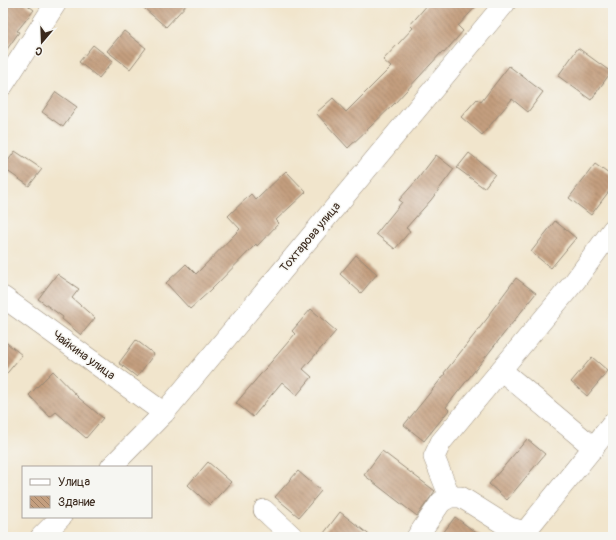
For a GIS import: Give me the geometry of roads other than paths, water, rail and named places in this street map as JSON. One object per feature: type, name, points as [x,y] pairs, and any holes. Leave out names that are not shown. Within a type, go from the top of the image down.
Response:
[{"type":"street","points":[[3,85],[56,3]]},
{"type":"street","name":"Тохтарова улица","points":[[112,466],[164,413],[505,3]]},
{"type":"street","points":[[450,497],[434,457],[441,442],[574,281],[613,229]]},
{"type":"street","name":"Чайкина улица","points":[[3,297],[164,413]]},
{"type":"street","points":[[501,370],[594,448]]},
{"type":"street","points":[[417,537],[441,502],[450,497],[462,497],[510,528],[525,532],[613,423]]},
{"type":"street","points":[[264,510],[293,537]]},
{"type":"street","points":[[41,537],[60,518]]}]
